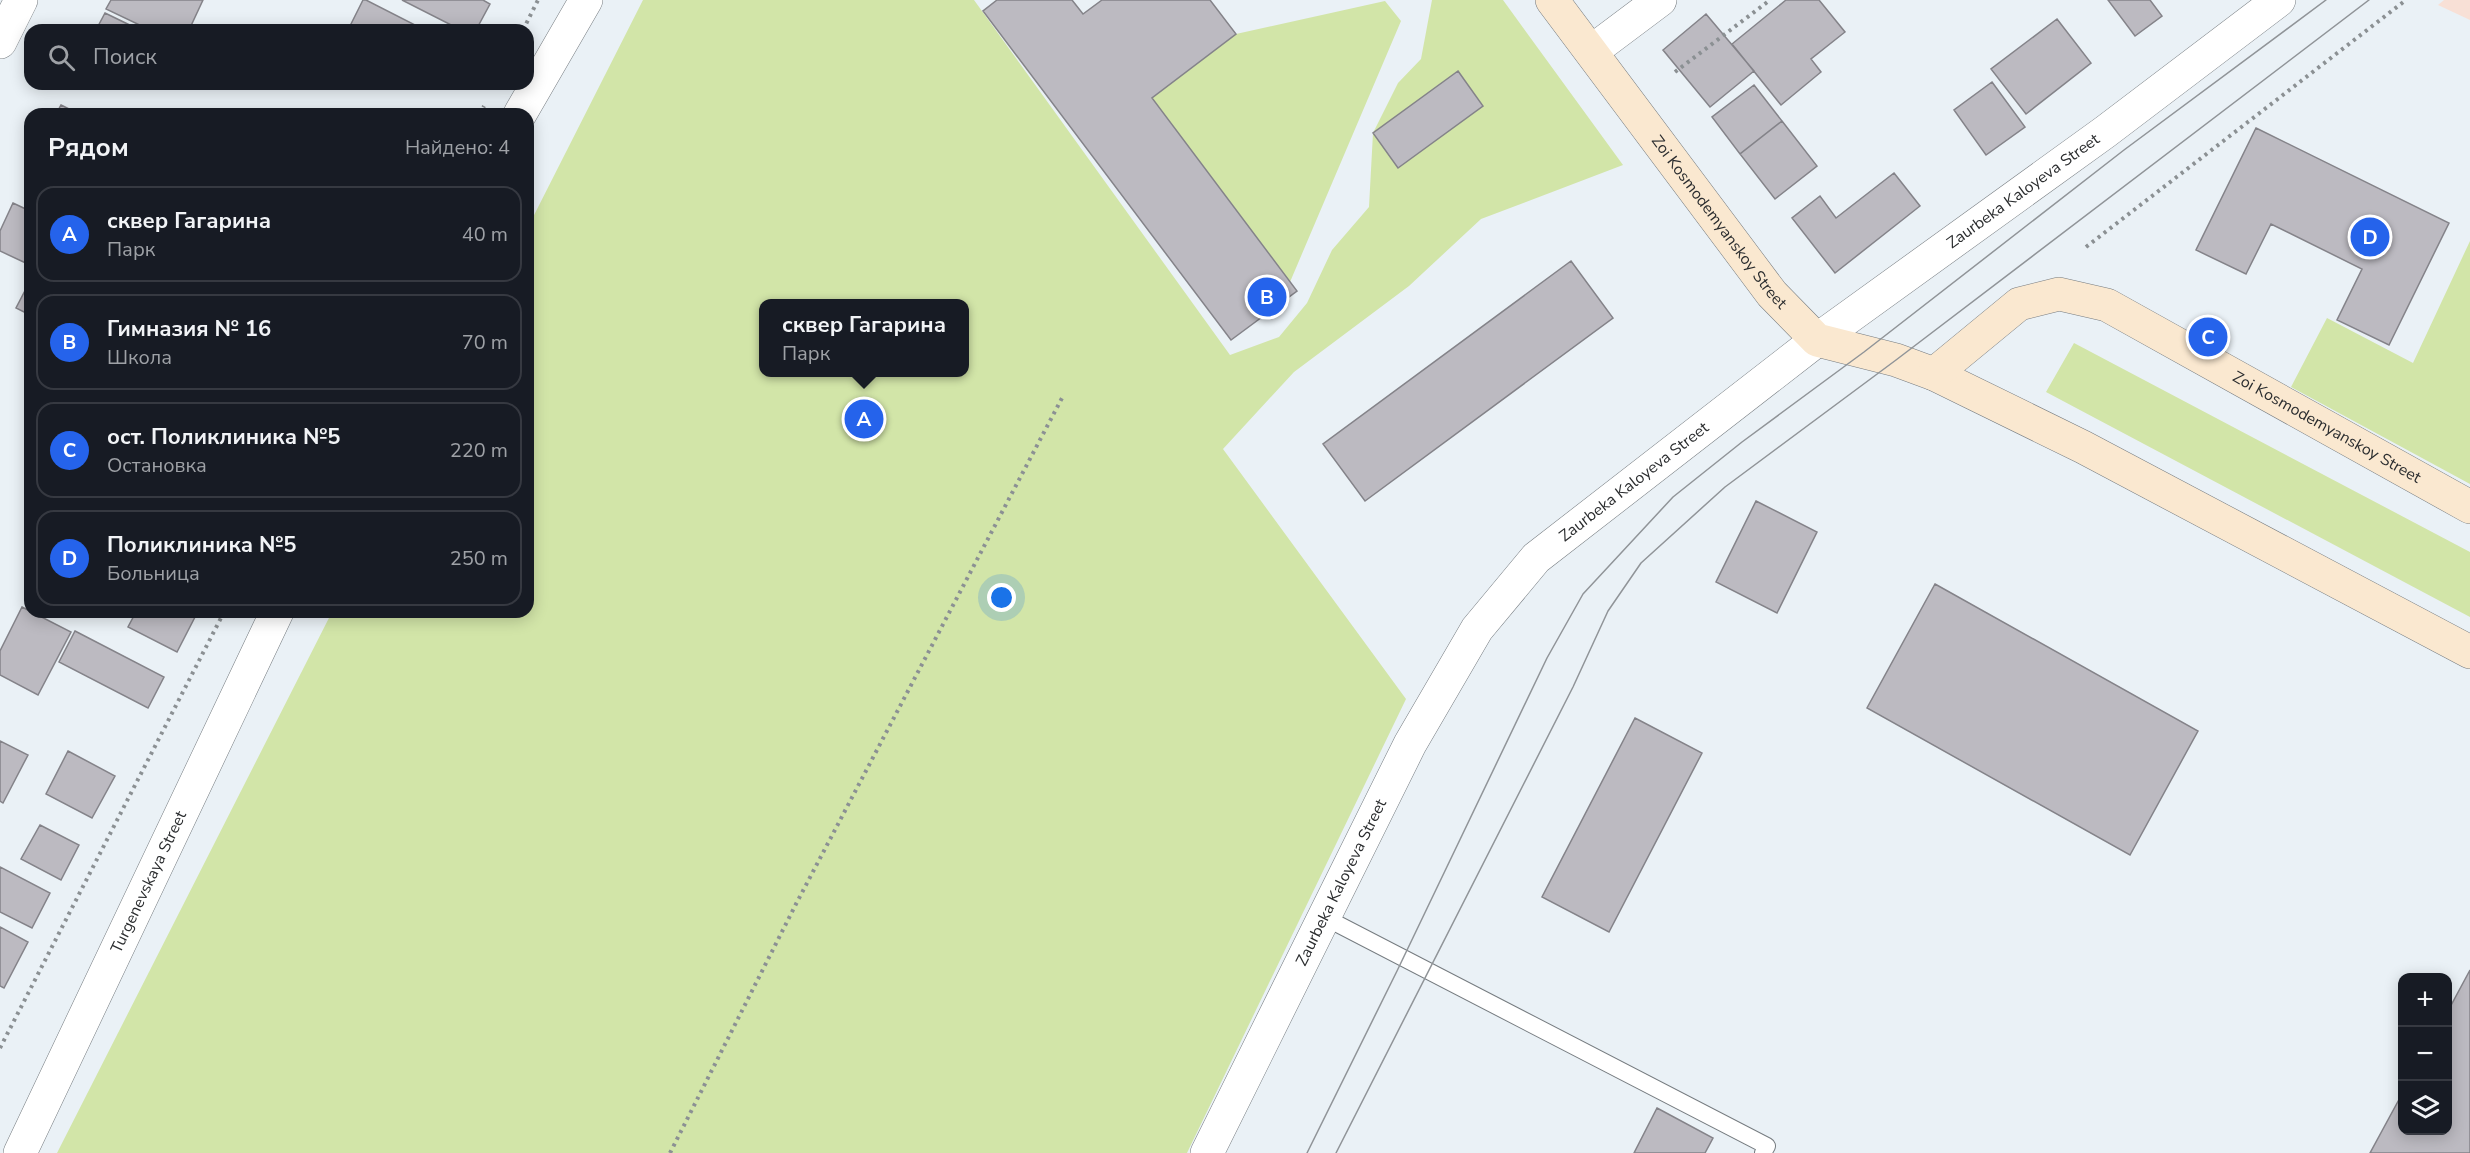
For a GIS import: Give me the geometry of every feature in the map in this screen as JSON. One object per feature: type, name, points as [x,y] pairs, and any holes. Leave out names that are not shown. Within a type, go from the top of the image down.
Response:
[{"type":"street","points":[[0,42],[21,0]]},
{"type":"street","points":[[534,90],[586,0]]},
{"type":"street","name":"Zoi Kosmodemyanskoy Street","points":[[1552,0],[1772,294],[1817,340]]},
{"type":"street","points":[[1592,51],[1660,0]]},
{"type":"street","name":"Zaurbeka Kaloyeva Street","points":[[1207,1153],[1410,744],[1477,630],[1536,558],[1817,340],[2105,132],[2279,0]]},
{"type":"street","points":[[523,108],[534,90]]},
{"type":"street","name":"Zoi Kosmodemyanskoy Street","points":[[1934,374],[2019,304],[2060,294],[2107,305],[2470,507]]},
{"type":"street","points":[[1817,340],[1896,360],[1934,374],[2083,447],[2470,652]]},
{"type":"street","name":"Turgenevskaya Street","points":[[20,1153],[274,618]]},
{"type":"lane","points":[[1324,917],[1767,1146],[1763,1153]]},
{"type":"path","points":[[526,24],[538,0]]},
{"type":"path","points":[[1675,72],[1770,0]]},
{"type":"path","points":[[2086,247],[2406,0]]},
{"type":"path","points":[[670,1153],[796,904],[1062,398]]},
{"type":"path","points":[[0,1048],[221,618]]},
{"type":"shaded area","points":[[2444,0],[2470,0],[2470,20],[2438,5]]},
{"type":"green space","points":[[643,0],[974,0],[1230,355],[1279,337],[1307,303],[1332,250],[1369,207],[1373,133],[1398,83],[1421,59],[1432,0],[1503,0],[1623,165],[1481,219],[1409,286],[1294,372],[1223,449],[1406,699],[1187,1153],[57,1153],[329,618],[534,618],[534,215]]},
{"type":"green space","points":[[1385,1],[1401,21],[1290,282],[1152,98],[1236,34]]},
{"type":"green space","points":[[2470,241],[2470,484],[2291,387],[2327,318],[2413,363]]},
{"type":"green space","points":[[2074,343],[2470,552],[2470,617],[2046,392]]},
{"type":"building","points":[[111,0],[203,0],[192,24],[137,24],[106,9]]},
{"type":"building","points":[[363,0],[366,0],[413,24],[351,24]]},
{"type":"building","points":[[402,0],[483,0],[490,4],[479,24],[449,24]]},
{"type":"building","points":[[997,0],[1072,0],[1083,14],[1102,0],[1210,0],[1236,34],[1152,98],[1297,291],[1231,340],[983,11]]},
{"type":"building","points":[[1786,0],[1819,0],[1845,32],[1811,59],[1821,72],[1781,105],[1732,44]]},
{"type":"building","points":[[2108,0],[2150,0],[2162,16],[2135,36]]},
{"type":"building","points":[[105,13],[128,24],[99,24]]},
{"type":"building","points":[[1706,14],[1754,71],[1710,107],[1663,50]]},
{"type":"building","points":[[2057,19],[2091,63],[2026,114],[1991,69]]},
{"type":"building","points":[[1458,71],[1483,106],[1398,168],[1373,133]]},
{"type":"building","points":[[1992,82],[2025,127],[1986,155],[1954,110]]},
{"type":"building","points":[[1754,85],[1782,121],[1740,154],[1712,117]]},
{"type":"building","points":[[1782,121],[1817,166],[1775,199],[1740,154]]},
{"type":"building","points":[[2256,128],[2449,223],[2389,345],[2337,320],[2362,269],[2271,224],[2246,274],[2196,250]]},
{"type":"building","points":[[1894,173],[1920,206],[1835,273],[1792,218],[1820,196],[1836,218]]},
{"type":"building","points":[[13,203],[24,208],[24,262],[0,251],[0,231]]},
{"type":"building","points":[[1571,261],[1613,318],[1365,501],[1323,444]]},
{"type":"building","points":[[24,293],[24,312],[16,308]]},
{"type":"building","points":[[1756,501],[1817,532],[1777,613],[1716,582]]},
{"type":"building","points":[[1935,584],[2198,731],[2130,855],[1867,708]]},
{"type":"building","points":[[22,607],[24,618],[44,618],[71,632],[38,695],[0,675],[0,651]]},
{"type":"building","points":[[133,618],[194,618],[177,652],[128,627]]},
{"type":"building","points":[[75,631],[164,677],[148,708],[59,662]]},
{"type":"building","points":[[1635,718],[1702,753],[1609,932],[1542,897]]},
{"type":"building","points":[[0,741],[28,755],[3,803],[0,801]]},
{"type":"building","points":[[68,751],[115,776],[92,818],[46,794]]},
{"type":"building","points":[[40,825],[79,845],[61,880],[21,859]]},
{"type":"building","points":[[0,867],[50,893],[32,928],[0,912]]},
{"type":"building","points":[[0,927],[28,942],[4,988],[0,986]]},
{"type":"building","points":[[2470,970],[2470,1153],[2370,1153],[2398,1101],[2398,1135],[2452,1135],[2452,1004]]},
{"type":"building","points":[[1657,1108],[1713,1138],[1705,1153],[1634,1153]]},
{"type":"tram line","points":[[1307,1153],[1547,658],[1583,594],[1673,497],[2124,150],[2326,0]]},
{"type":"tram line","points":[[1336,1153],[1573,687],[1608,611],[1641,563],[1725,487],[1896,360],[2369,0]]},
{"type":"place","name":"Поликлиника №5","points":[[2370,237]]},
{"type":"place","name":"Гимназия № 16","points":[[1267,297]]},
{"type":"place","name":"ост. Поликлиника №5","points":[[2208,337]]},
{"type":"place","name":"сквер Гагарина","points":[[864,419]]}]
